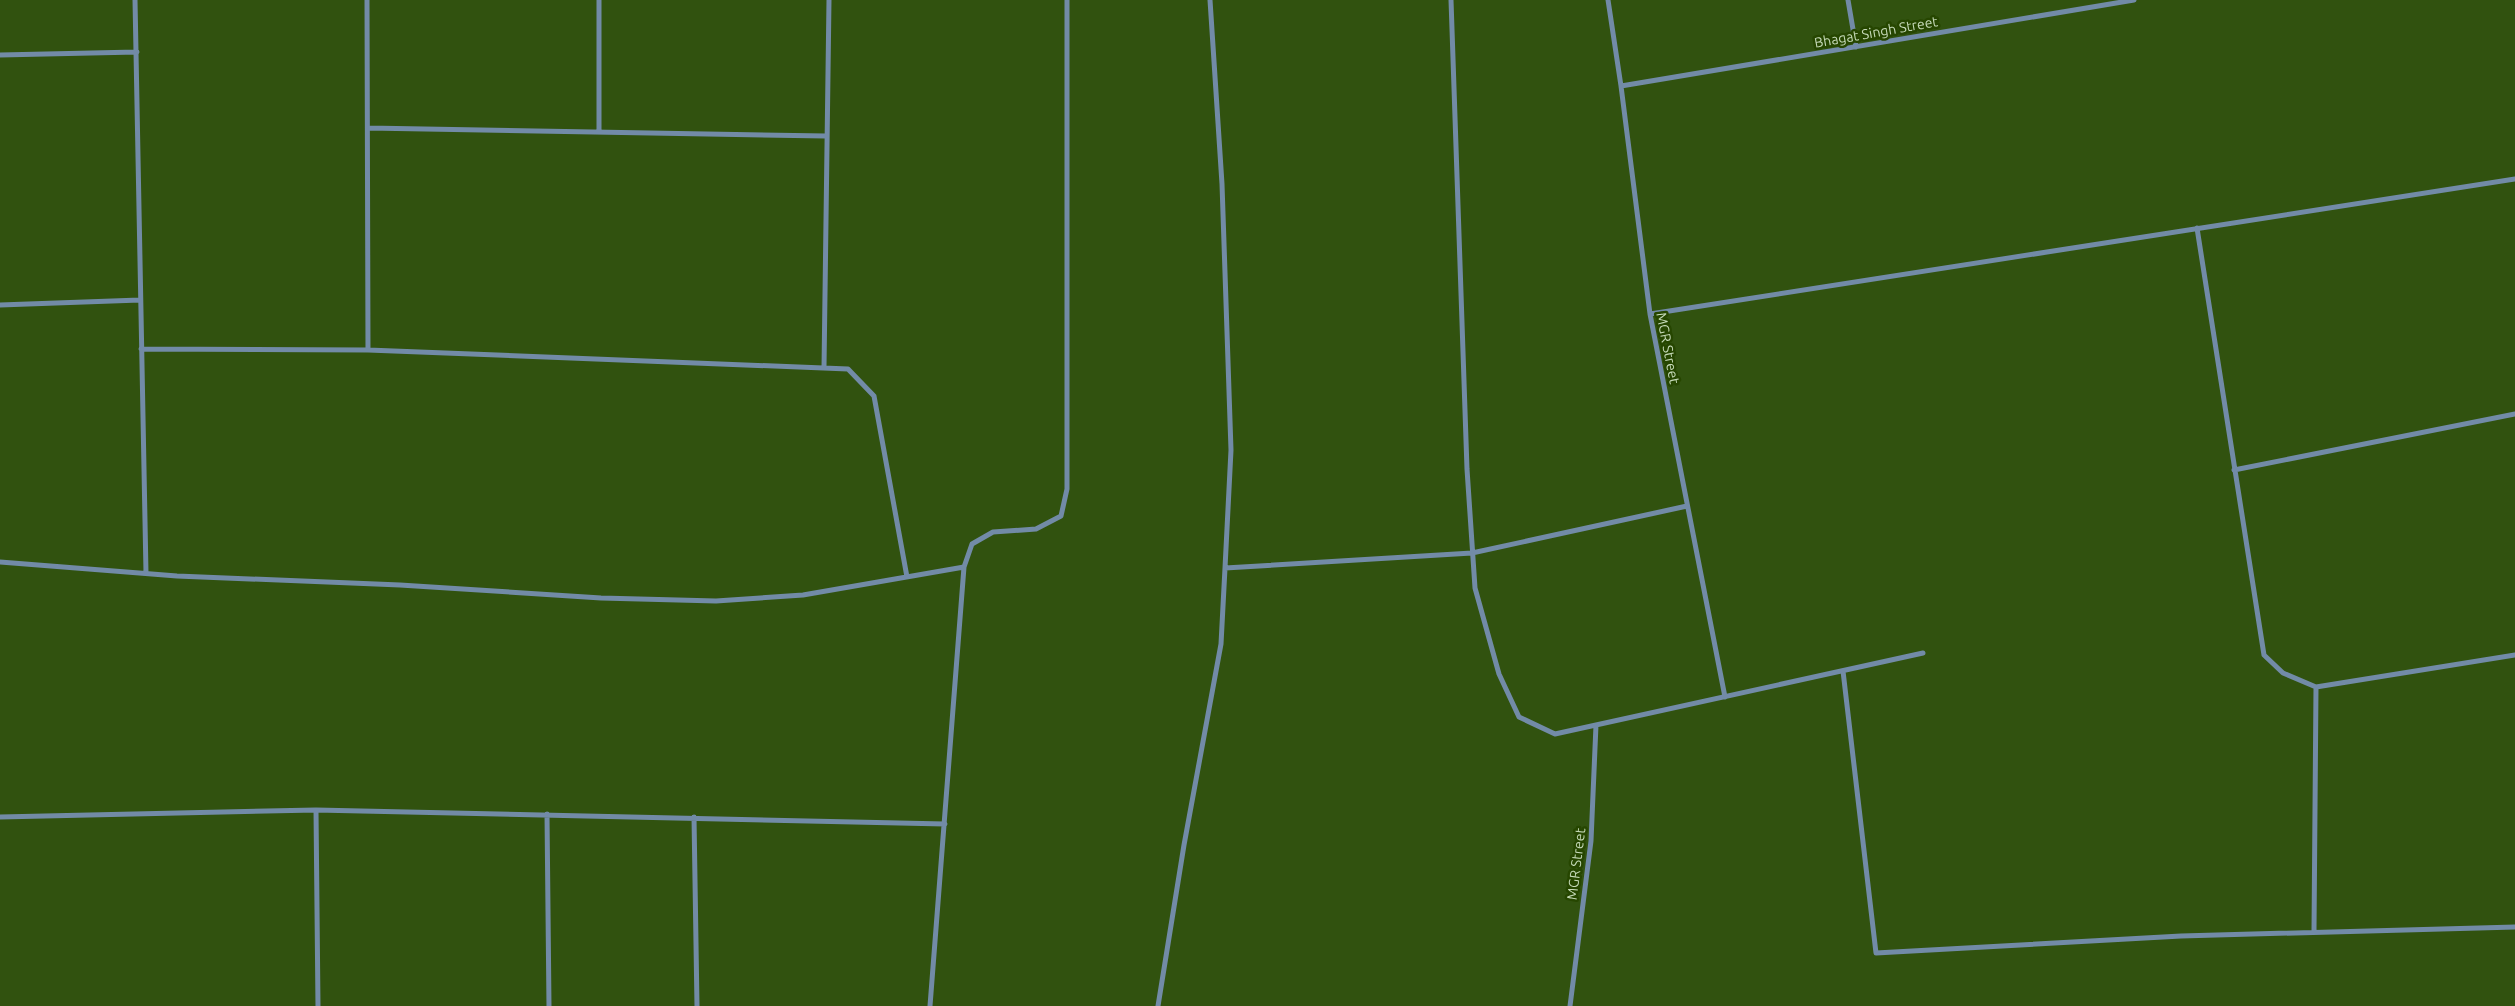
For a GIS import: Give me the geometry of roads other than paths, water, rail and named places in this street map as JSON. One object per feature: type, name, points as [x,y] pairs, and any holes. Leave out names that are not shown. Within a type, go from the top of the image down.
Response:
[{"type":"street","points":[[135,0],[146,573]]},
{"type":"street","points":[[367,0],[368,350]]},
{"type":"street","points":[[599,0],[599,132]]},
{"type":"street","points":[[824,368],[829,0]]},
{"type":"street","points":[[930,1006],[964,567],[972,544],[993,532],[1036,529],[1061,516],[1067,489],[1066,0]]},
{"type":"street","points":[[1158,1006],[1184,845],[1221,644],[1225,568],[1231,450],[1222,184],[1210,0]]},
{"type":"street","points":[[1451,0],[1466,469],[1475,588],[1500,674],[1519,717],[1555,734],[1923,653]]},
{"type":"street","name":"MGR Street","points":[[1608,0],[1650,314],[1725,697]]},
{"type":"street","points":[[1848,0],[1856,47]]},
{"type":"street","name":"Bhagat Singh Street","points":[[1621,86],[2134,0]]},
{"type":"street","points":[[0,55],[137,52]]},
{"type":"street","points":[[368,128],[826,136]]},
{"type":"street","points":[[1650,314],[2515,179]]},
{"type":"street","points":[[2197,228],[2264,655],[2283,673],[2316,687],[2515,655]]},
{"type":"street","points":[[0,305],[140,300]]},
{"type":"street","points":[[141,349],[368,350],[848,369],[874,396],[907,577]]},
{"type":"street","points":[[2234,470],[2515,414]]},
{"type":"street","points":[[1225,568],[1472,552],[1687,506]]},
{"type":"street","points":[[0,562],[146,573],[601,598],[716,602],[803,595],[964,567]]},
{"type":"street","points":[[1843,671],[1876,953],[2181,936],[2314,931],[2515,928]]},
{"type":"street","points":[[2314,931],[2316,687]]},
{"type":"street","name":"MGR Street","points":[[1570,1006],[1591,841],[1596,725]]},
{"type":"street","points":[[0,817],[316,810],[945,824]]},
{"type":"street","points":[[316,810],[318,1006]]},
{"type":"street","points":[[547,814],[548,1006]]},
{"type":"street","points":[[694,817],[697,1006]]}]
